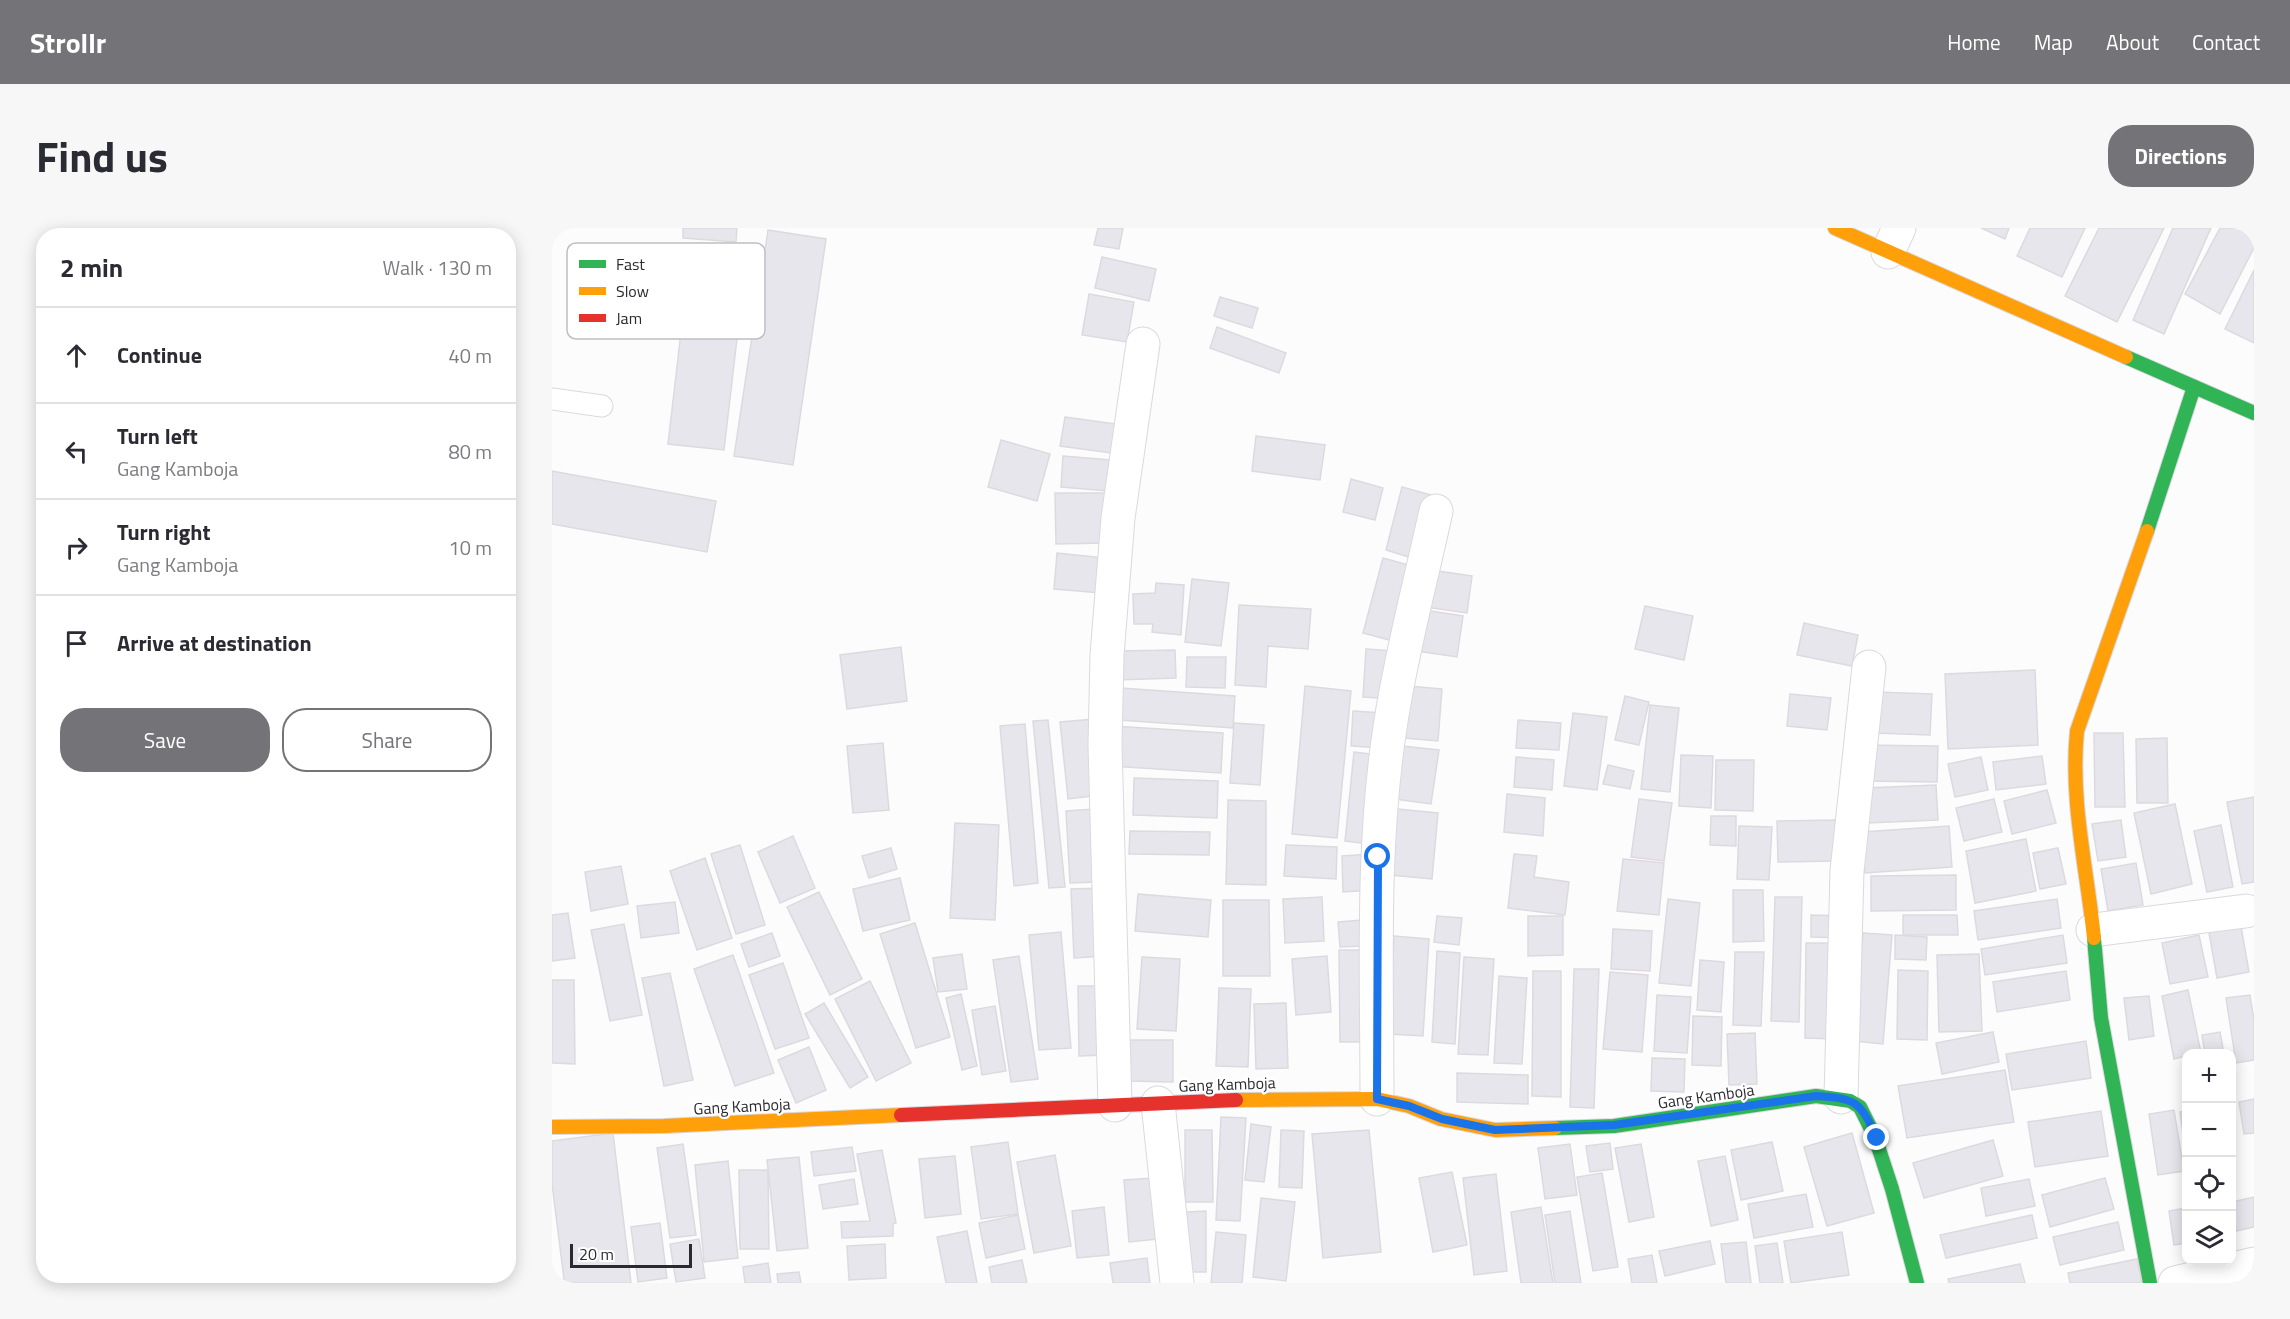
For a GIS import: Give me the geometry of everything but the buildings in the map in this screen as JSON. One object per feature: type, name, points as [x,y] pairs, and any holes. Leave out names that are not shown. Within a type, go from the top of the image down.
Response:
[{"type":"street","points":[[1835,228],[1894,240],[2194,387],[2254,413]]},
{"type":"street","points":[[1115,1105],[1105,757],[1107,655],[1118,518],[1143,344]]},
{"type":"street","points":[[2150,1283],[2101,1018],[2093,930],[2076,799],[2074,761],[2077,731],[2133,573],[2194,387]]},
{"type":"street","points":[[1377,1099],[1378,857],[1384,788],[1391,721],[1436,511]]},
{"type":"street","points":[[1869,667],[1847,871],[1841,1097],[1862,1108],[1877,1138],[1917,1283]]},
{"type":"street","points":[[2093,930],[2246,911]]},
{"type":"street","name":"Gang Kamboja","points":[[552,1127],[664,1126],[1275,1098],[1377,1099],[1409,1106],[1442,1119],[1495,1130],[1614,1125],[1816,1096],[1841,1097]]},
{"type":"street","points":[[1158,1103],[1177,1283]]},
{"type":"street","points":[[2175,1283],[2254,1264]]},
{"type":"lane","points":[[552,399],[602,406]]},
{"type":"traffic: fast","points":[[2126,357],[2254,413]]},
{"type":"traffic: fast","points":[[2147,531],[2194,387]]},
{"type":"traffic: fast","points":[[2094,938],[2101,1018],[2150,1283]]},
{"type":"traffic: fast","points":[[1555,1128],[1614,1126],[1816,1096],[1850,1101],[1860,1107],[1875,1137],[1892,1189],[1917,1283]]},
{"type":"traffic: slow","points":[[1835,228],[2126,357]]},
{"type":"traffic: slow","points":[[2094,938],[2077,809],[2075,757],[2077,731],[2147,531]]},
{"type":"traffic: slow","points":[[1236,1100],[1377,1099],[1409,1106],[1441,1119],[1495,1130],[1555,1128]]},
{"type":"traffic: slow","points":[[552,1127],[664,1126],[901,1115]]},
{"type":"traffic: jam","points":[[901,1115],[1236,1100]]},
{"type":"route","points":[[1378,857],[1377,1099],[1409,1106],[1442,1119],[1495,1130],[1614,1125],[1816,1096],[1841,1097],[1862,1108],[1877,1138]]}]
